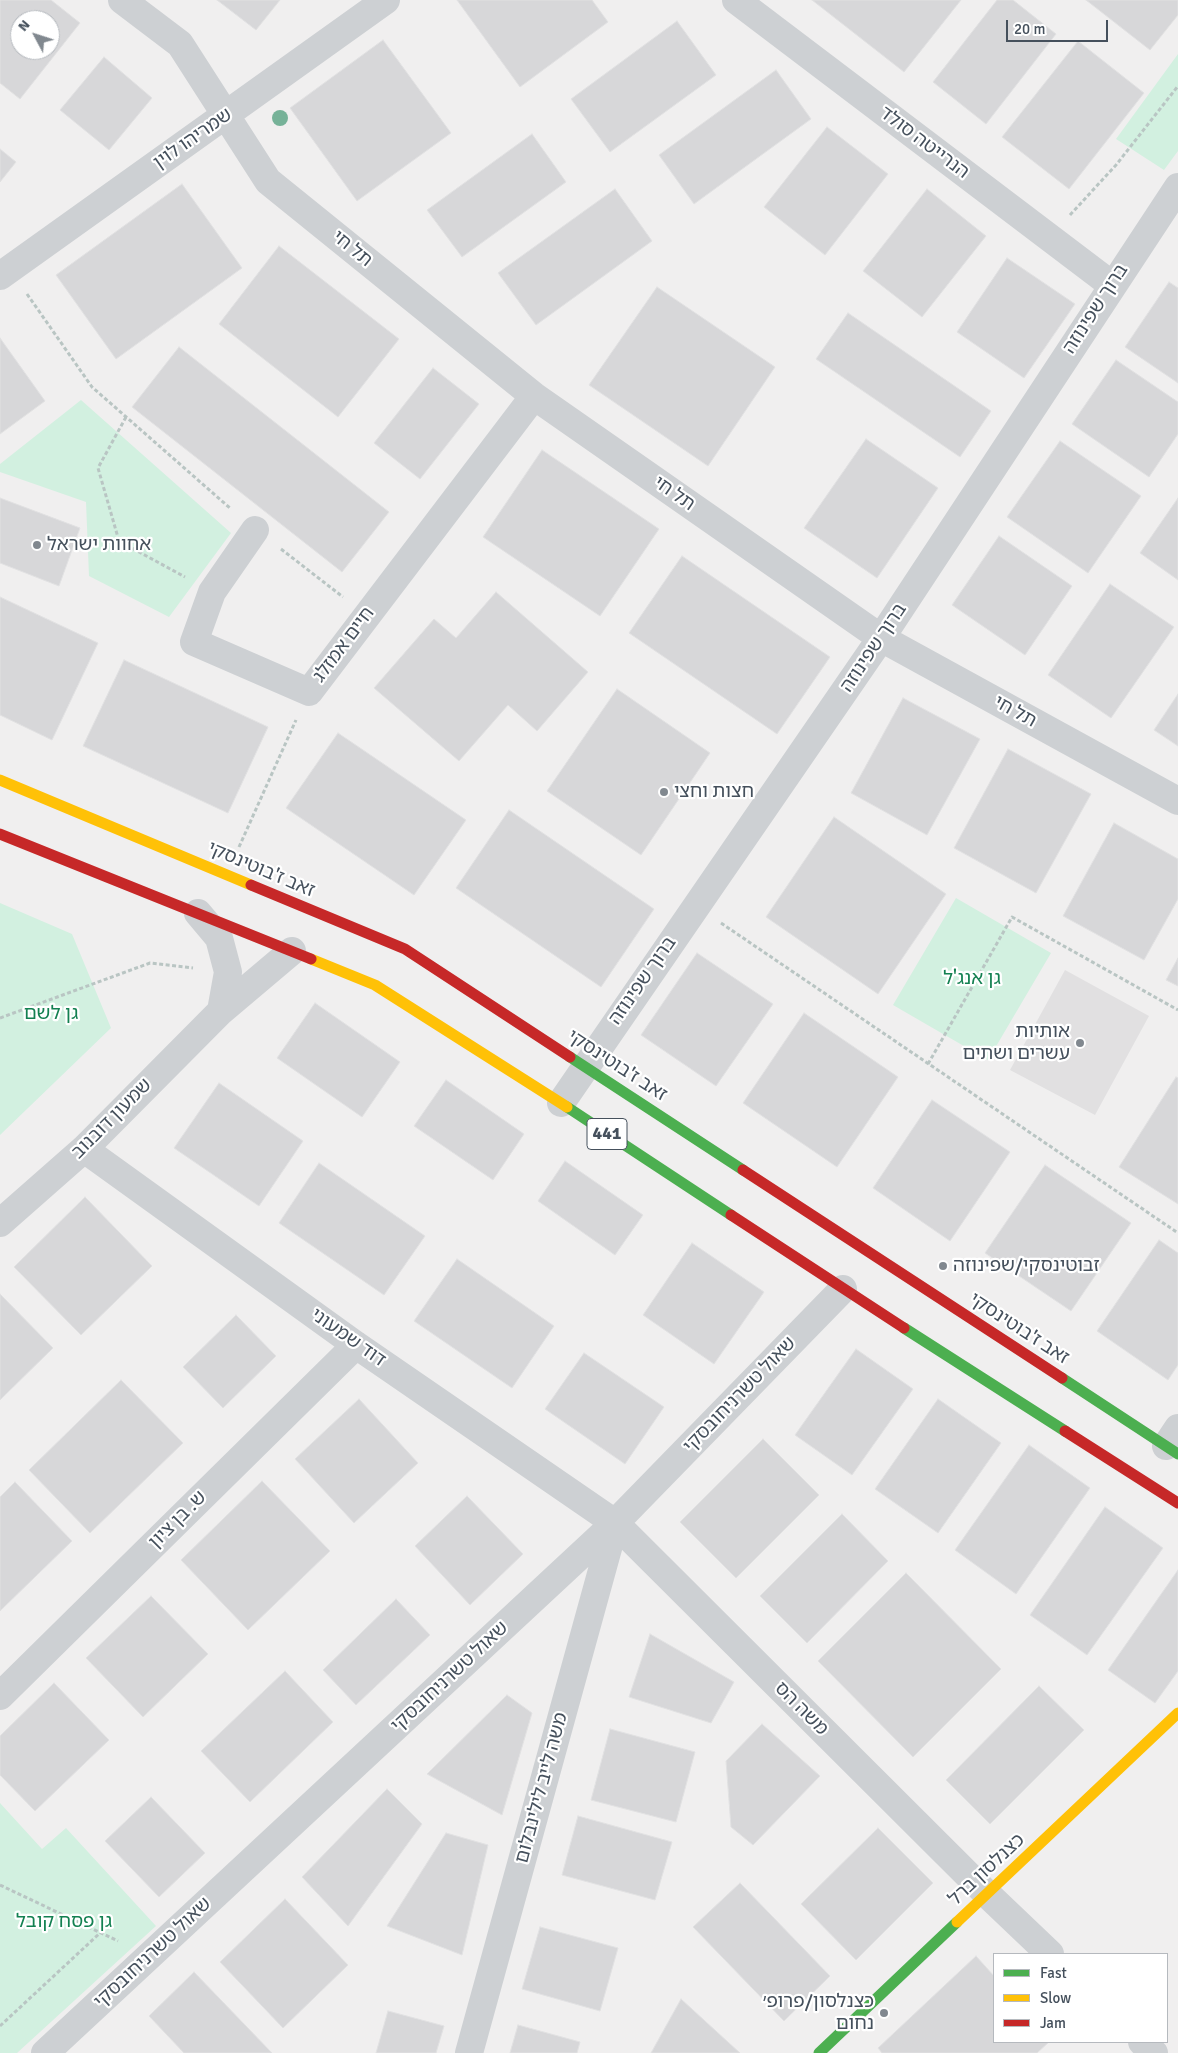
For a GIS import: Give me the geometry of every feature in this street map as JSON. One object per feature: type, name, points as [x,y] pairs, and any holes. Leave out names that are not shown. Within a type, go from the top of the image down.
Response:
[{"type":"main road","name":"זאב ז'בוטינסקי","points":[[0,780],[405,949],[1174,1443]]},
{"type":"main road","name":"441","points":[[0,834],[375,985],[561,1103],[843,1288],[1178,1503]]},
{"type":"main road","name":"כצנלסון ברל","points":[[819,2053],[1178,1713]]},
{"type":"street","name":"תל חי","points":[[122,0],[180,44],[268,181],[534,396],[881,638],[1178,801]]},
{"type":"street","name":"שמריהו לוין","points":[[5,272],[386,0]]},
{"type":"street","name":"הנרייטה סולד","points":[[736,0],[1112,285]]},
{"type":"street","name":"ברוך שפינוזה","points":[[561,1103],[881,638],[1178,187]]},
{"type":"street","name":"חיים אמזלג","points":[[255,530],[212,592],[194,642],[308,692],[534,396]]},
{"type":"street","points":[[198,913],[219,938],[228,972],[221,1011]]},
{"type":"street","name":"שמעון דובנוב","points":[[0,1223],[84,1148],[221,1011],[292,951]]},
{"type":"street","name":"דוד שמעוני","points":[[84,1148],[356,1345],[615,1524]]},
{"type":"street","name":"שאול טשרניחובסקי","points":[[45,2053],[615,1524],[843,1288]]},
{"type":"street","name":"ש. בן ציון","points":[[0,1696],[356,1345]]},
{"type":"street","name":"משה הס","points":[[615,1524],[987,1894],[1049,1953]]},
{"type":"street","name":"משה לייב לילינבלום","points":[[469,2053],[615,1524]]},
{"type":"street","points":[[1143,2043],[1154,2053]]},
{"type":"path","points":[[1049,238],[1116,165],[1178,86]]},
{"type":"path","points":[[5,272],[92,387],[255,530],[367,615]]},
{"type":"path","points":[[126,417],[98,468],[119,541],[212,592]]},
{"type":"path","points":[[226,874],[308,692]]},
{"type":"path","points":[[696,905],[1178,1233]]},
{"type":"path","points":[[928,1064],[1012,917],[1178,1010]]},
{"type":"path","points":[[0,1018],[150,963],[228,972]]},
{"type":"path","points":[[0,1885],[151,1956]]},
{"type":"path","points":[[0,2026],[100,1933]]},
{"type":"shaded area","name":"אותיות עשרים ושתים","points":[[1065,970],[1149,1016],[1095,1115],[1010,1070]]},
{"type":"green space","points":[[1178,54],[1178,151],[1164,170],[1116,139]]},
{"type":"green space","points":[[81,400],[231,533],[169,617],[89,576],[86,502],[0,472],[0,464]]},
{"type":"green space","name":"גן אנג'ל","points":[[956,898],[1051,953],[988,1060],[893,1005]]},
{"type":"green space","name":"גן לשם","points":[[0,903],[72,934],[111,1028],[0,1135]]},
{"type":"green space","name":"גן פסח קובל","points":[[0,1803],[42,1849],[66,1828],[156,1926],[17,2053],[0,2053]]},
{"type":"building","points":[[0,0],[51,0],[80,23],[60,48],[60,10],[10,10],[10,60],[51,60],[20,99],[0,83]]},
{"type":"building","points":[[217,0],[280,0],[256,30]]},
{"type":"building","points":[[457,0],[592,0],[608,22],[520,87]]},
{"type":"building","points":[[812,0],[961,0],[904,72]]},
{"type":"building","points":[[997,0],[1013,0],[1056,34],[986,124],[933,82]]},
{"type":"building","points":[[1086,0],[1178,0],[1178,15],[1150,50]]},
{"type":"building","points":[[677,21],[716,75],[610,152],[571,99]]},
{"type":"building","points":[[383,40],[451,133],[357,201],[290,108]]},
{"type":"building","points":[[1078,41],[1144,93],[1069,189],[1002,137]]},
{"type":"building","points":[[104,57],[152,98],[109,150],[60,110]]},
{"type":"building","points":[[776,70],[811,119],[694,204],[659,155]]},
{"type":"building","points":[[827,127],[888,174],[825,255],[764,207]]},
{"type":"building","points":[[532,134],[566,182],[462,257],[427,210]]},
{"type":"building","points":[[0,149],[16,162],[0,182]]},
{"type":"building","points":[[182,184],[242,268],[116,359],[56,275]]},
{"type":"building","points":[[615,189],[652,241],[536,325],[498,273]]},
{"type":"building","points":[[927,189],[986,236],[922,317],[863,271]]},
{"type":"building","points":[[279,246],[399,339],[338,417],[219,324]]},
{"type":"building","points":[[1007,258],[1075,304],[1024,378],[957,332]]},
{"type":"building","points":[[1169,282],[1178,288],[1178,383],[1125,347]]},
{"type":"building","points":[[657,287],[775,367],[708,466],[589,385]]},
{"type":"building","points":[[848,313],[991,411],[960,457],[816,359]]},
{"type":"building","points":[[0,338],[45,401],[0,434]]},
{"type":"building","points":[[179,347],[389,512],[342,572],[132,407]]},
{"type":"building","points":[[1116,360],[1178,402],[1178,434],[1149,477],[1072,424]]},
{"type":"building","points":[[433,368],[479,404],[420,479],[374,443]]},
{"type":"building","points":[[866,439],[938,488],[877,578],[804,528]]},
{"type":"building","points":[[1060,441],[1141,496],[1088,573],[1007,517]]},
{"type":"building","points":[[542,450],[659,529],[600,616],[483,537]]},
{"type":"building","name":"אחוות ישראל","points":[[0,498],[80,528],[59,586],[0,563]]},
{"type":"building","points":[[1178,498],[1178,580],[1140,553]]},
{"type":"building","points":[[999,536],[1072,586],[1025,655],[952,605]]},
{"type":"building","points":[[682,556],[830,657],[777,734],[629,633]]},
{"type":"building","points":[[1110,584],[1174,627],[1111,718],[1048,675]]},
{"type":"building","points":[[496,592],[588,672],[537,731],[508,705],[459,761],[374,688],[434,619],[456,638]]},
{"type":"building","points":[[0,597],[98,643],[52,740],[0,715]]},
{"type":"building","points":[[124,660],[268,727],[228,813],[83,746]]},
{"type":"building","points":[[617,689],[710,753],[641,855],[547,791]]},
{"type":"building","points":[[1178,694],[1178,746],[1154,730]]},
{"type":"building","points":[[903,698],[980,739],[927,835],[851,793]]},
{"type":"building","points":[[338,733],[466,820],[414,895],[286,808]]},
{"type":"building","points":[[1008,749],[1091,794],[1036,893],[954,848]]},
{"type":"building","points":[[509,810],[654,909],[601,987],[456,888]]},
{"type":"building","points":[[834,817],[946,894],[878,994],[766,917]]},
{"type":"building","points":[[1114,823],[1178,859],[1178,899],[1144,960],[1063,916]]},
{"type":"building","points":[[697,953],[773,1004],[716,1086],[641,1035]]},
{"type":"building","points":[[1178,958],[1178,986],[1166,980]]},
{"type":"building","points":[[315,1003],[400,1062],[362,1117],[277,1058]]},
{"type":"building","points":[[804,1013],[898,1077],[837,1167],[743,1103]]},
{"type":"building","points":[[1176,1077],[1178,1078],[1178,1204],[1119,1167]]},
{"type":"building","points":[[446,1080],[524,1134],[493,1180],[414,1126]]},
{"type":"building","points":[[219,1083],[303,1141],[259,1206],[174,1148]]},
{"type":"building","points":[[932,1100],[1010,1152],[950,1241],[873,1188]]},
{"type":"building","points":[[565,1161],[643,1215],[615,1255],[538,1201]]},
{"type":"building","points":[[319,1163],[425,1236],[384,1295],[279,1223]]},
{"type":"building","points":[[1045,1165],[1131,1223],[1071,1311],[985,1253]]},
{"type":"building","points":[[85,1197],[152,1266],[81,1335],[14,1267]]},
{"type":"building","points":[[1159,1240],[1178,1253],[1178,1365],[1168,1380],[1097,1331]]},
{"type":"building","points":[[692,1243],[764,1292],[714,1364],[643,1315]]},
{"type":"building","points":[[457,1259],[554,1326],[512,1388],[414,1321]]},
{"type":"building","points":[[0,1294],[53,1348],[0,1400]]},
{"type":"building","points":[[236,1315],[276,1356],[223,1408],[183,1367]]},
{"type":"building","points":[[856,1349],[913,1389],[852,1475],[795,1435]]},
{"type":"building","points":[[584,1353],[664,1407],[625,1464],[545,1409]]},
{"type":"building","points":[[121,1380],[183,1443],[90,1533],[29,1470]]},
{"type":"building","points":[[359,1399],[418,1463],[354,1523],[295,1459]]},
{"type":"building","points":[[938,1399],[1001,1443],[938,1533],[875,1489]]},
{"type":"building","points":[[763,1439],[819,1495],[736,1578],[680,1522]]},
{"type":"building","points":[[1029,1445],[1090,1488],[1016,1594],[955,1550]]},
{"type":"building","points":[[262,1481],[330,1551],[248,1630],[181,1560]]},
{"type":"building","points":[[15,1482],[72,1541],[0,1611],[0,1497]]},
{"type":"building","points":[[467,1496],[523,1554],[470,1605],[415,1546]]},
{"type":"building","points":[[1105,1507],[1163,1548],[1087,1655],[1030,1615]]},
{"type":"building","points":[[842,1514],[888,1561],[807,1643],[760,1596]]},
{"type":"building","points":[[1178,1570],[1178,1671],[1155,1703],[1108,1670]]},
{"type":"building","points":[[906,1573],[1001,1669],[913,1757],[818,1661]]},
{"type":"building","points":[[151,1596],[208,1654],[143,1717],[86,1658]]},
{"type":"building","points":[[396,1599],[430,1635],[356,1705],[323,1670]]},
{"type":"building","points":[[650,1634],[734,1682],[711,1723],[629,1697]]},
{"type":"building","points":[[285,1671],[333,1722],[250,1802],[201,1751]]},
{"type":"building","points":[[54,1683],[109,1740],[35,1811],[0,1775],[0,1736]]},
{"type":"building","points":[[1039,1686],[1084,1730],[990,1824],[946,1780]]},
{"type":"building","points":[[507,1695],[532,1713],[502,1815],[427,1774]]},
{"type":"building","points":[[762,1724],[820,1776],[753,1845],[731,1827],[726,1761]]},
{"type":"building","points":[[610,1729],[695,1752],[676,1822],[591,1800]]},
{"type":"building","points":[[387,1789],[422,1824],[348,1926],[302,1877]]},
{"type":"building","points":[[151,1797],[205,1853],[159,1897],[105,1841]]},
{"type":"building","points":[[578,1816],[672,1842],[655,1900],[562,1875]]},
{"type":"building","points":[[878,1828],[933,1883],[856,1960],[801,1904]]},
{"type":"building","points":[[446,1833],[488,1845],[462,1955],[387,1926]]},
{"type":"building","points":[[740,1883],[830,1976],[784,2021],[693,1927]]},
{"type":"building","points":[[285,1899],[348,1965],[283,2028],[220,1962]]},
{"type":"building","points":[[540,1927],[618,1948],[600,2011],[522,1989]]},
{"type":"building","points":[[976,1956],[993,1975],[993,2043],[1048,2043],[1037,2053],[882,2053],[878,2048]]},
{"type":"building","points":[[194,1972],[272,2053],[184,2053],[149,2016]]},
{"type":"building","points":[[681,1999],[740,2053],[651,2053]]},
{"type":"building","points":[[388,2011],[444,2026],[436,2053],[376,2053]]},
{"type":"building","points":[[518,2025],[580,2042],[577,2053],[510,2053]]},
{"type":"traffic: fast","points":[[570,1057],[743,1170]]},
{"type":"traffic: fast","points":[[567,1107],[731,1215]]},
{"type":"traffic: fast","points":[[904,1328],[1065,1431]]},
{"type":"traffic: fast","points":[[1062,1378],[1178,1454]]},
{"type":"traffic: fast","points":[[819,2053],[957,1922]]},
{"type":"traffic: slow","points":[[0,780],[251,885]]},
{"type":"traffic: slow","points":[[311,959],[375,985],[567,1107]]},
{"type":"traffic: slow","points":[[957,1922],[1178,1713]]},
{"type":"traffic: jam","points":[[0,834],[311,959]]},
{"type":"traffic: jam","points":[[251,885],[405,949],[570,1057]]},
{"type":"traffic: jam","points":[[743,1170],[1062,1378]]},
{"type":"traffic: jam","points":[[731,1215],[904,1328]]},
{"type":"traffic: jam","points":[[1065,1431],[1178,1503]]},
{"type":"place","name":"אחוות ישראל","points":[[37,545]]},
{"type":"place","name":"חצות וחצי","points":[[664,792]]},
{"type":"place","name":"אותיות עשרים ושתים","points":[[1080,1043]]},
{"type":"place","name":"זבוטינסקי/שפינוזה","points":[[943,1266]]},
{"type":"place","name":"כצנלסון/פרופ׳ נחום","points":[[884,2013]]}]
